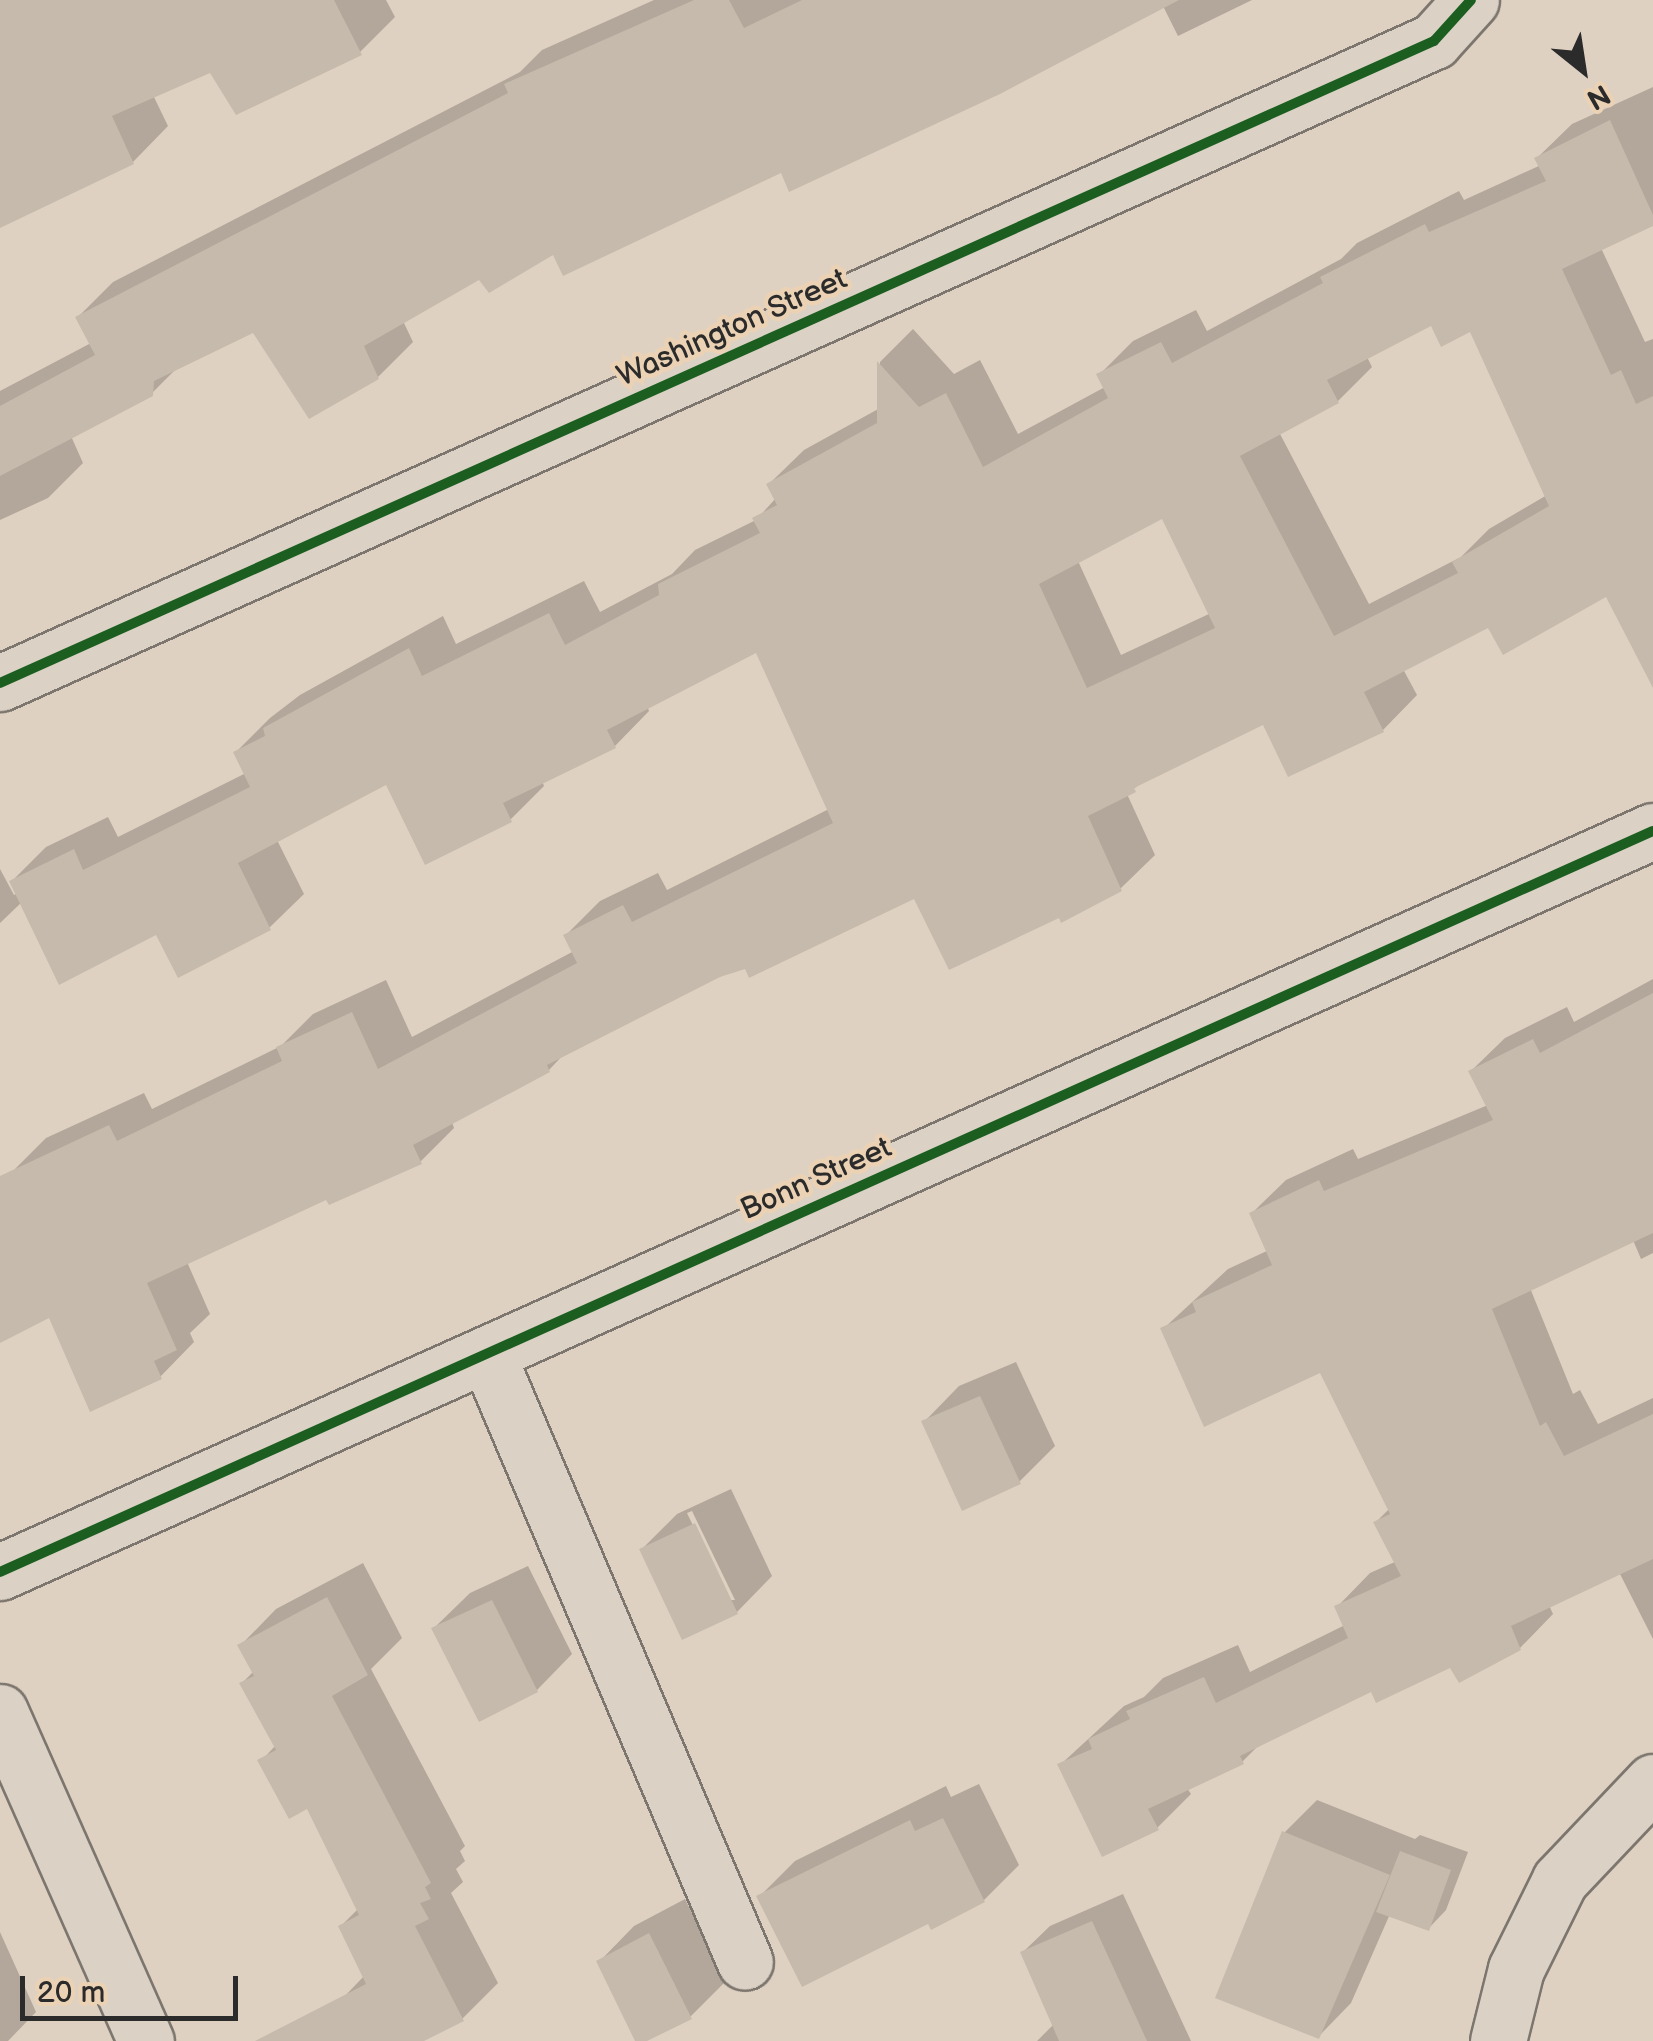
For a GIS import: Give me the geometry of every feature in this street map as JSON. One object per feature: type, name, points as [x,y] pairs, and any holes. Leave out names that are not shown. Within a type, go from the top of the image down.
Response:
[{"type":"street","name":"Washington Street","points":[[0,683],[1434,41],[1471,0]]},
{"type":"street","name":"Bonn Street","points":[[0,1572],[1653,831]]},
{"type":"street","points":[[487,1354],[744,1962]]},
{"type":"street","points":[[0,1712],[146,2041]]},
{"type":"street","points":[[1498,2041],[1516,1968],[1560,1880],[1653,1782]]},
{"type":"building","points":[[0,0],[334,0],[362,55],[236,115],[210,73],[112,116],[134,164],[0,228]]},
{"type":"building","points":[[694,0],[729,0],[744,28],[802,0],[1179,0],[1000,94],[789,192],[781,173],[563,276],[553,255],[489,293],[479,280],[364,346],[379,379],[309,419],[253,333],[154,381],[153,396],[0,476],[0,406],[95,355],[75,317],[508,93],[504,84]]},
{"type":"building","points":[[1610,120],[1653,215],[1653,226],[1562,269],[1611,375],[1621,370],[1636,404],[1653,396],[1653,688],[1606,597],[1503,655],[1488,628],[1364,692],[1384,732],[1288,777],[1263,725],[1134,788],[1136,792],[1088,816],[1122,891],[1061,923],[1059,918],[949,970],[914,899],[749,978],[745,969],[720,977],[547,1065],[550,1072],[413,1145],[422,1164],[329,1205],[326,1200],[147,1283],[177,1350],[154,1361],[162,1379],[90,1412],[49,1318],[0,1343],[0,1176],[109,1125],[117,1141],[282,1061],[276,1047],[352,1012],[378,1069],[577,963],[563,935],[623,905],[632,922],[833,823],[756,653],[607,730],[616,748],[503,803],[512,822],[425,865],[386,785],[238,863],[271,930],[178,978],[156,935],[59,985],[9,881],[74,849],[83,870],[250,787],[233,752],[265,736],[263,728],[409,648],[422,676],[549,613],[565,645],[659,595],[658,584],[760,533],[752,518],[777,505],[766,484],[877,423],[877,361],[919,407],[946,393],[983,467],[1108,398],[1096,374],[1161,342],[1172,363],[1323,283],[1320,277],[1425,224],[1429,232],[1546,181],[1534,158]],"holes":[[[1431,326],[1441,347],[1470,332],[1549,506],[1452,562],[1458,573],[1334,636],[1240,456],[1339,403],[1327,380]],[[1162,519],[1215,628],[1087,688],[1039,584]]]},
{"type":"building","points":[[1653,993],[1653,1233],[1492,1309],[1540,1426],[1546,1422],[1564,1456],[1653,1414],[1653,1559],[1511,1626],[1521,1650],[1459,1683],[1450,1668],[1376,1703],[1371,1692],[1240,1756],[1244,1764],[1148,1809],[1159,1830],[1102,1857],[1057,1764],[1092,1749],[1088,1739],[1130,1719],[1126,1711],[1204,1677],[1216,1703],[1348,1638],[1334,1606],[1401,1576],[1373,1522],[1390,1514],[1320,1373],[1204,1427],[1160,1328],[1196,1312],[1192,1302],[1272,1265],[1249,1213],[1319,1180],[1324,1191],[1493,1120],[1468,1071],[1533,1039],[1540,1053]]},
{"type":"building","points":[[980,1396],[1021,1484],[962,1511],[921,1421]]},
{"type":"building","points":[[695,1523],[738,1614],[682,1640],[639,1549]]},
{"type":"building","points":[[327,1597],[368,1675],[332,1696],[431,1883],[425,1887],[431,1899],[420,1903],[429,1919],[415,1926],[464,2021],[424,2041],[255,2041],[366,1984],[338,1926],[359,1915],[307,1809],[289,1819],[257,1760],[276,1750],[239,1683],[254,1676],[237,1645]]},
{"type":"building","points":[[492,1600],[538,1692],[479,1722],[431,1628]]},
{"type":"building","points":[[943,1818],[985,1902],[931,1930],[928,1924],[802,1987],[756,1896],[910,1820],[915,1831]]},
{"type":"building","points":[[1282,1831],[1390,1875],[1319,2039],[1215,1998]]},
{"type":"building","points":[[1400,1851],[1451,1870],[1429,1931],[1376,1912]]},
{"type":"building","points":[[1092,1921],[1147,2041],[1059,2041],[1020,1952]]},
{"type":"building","points":[[649,1933],[692,2019],[647,2041],[635,2041],[596,1961]]},
{"type":"cycle path","points":[[0,683],[1434,41],[1471,0]]},
{"type":"cycle path","points":[[0,1572],[1653,831]]}]
